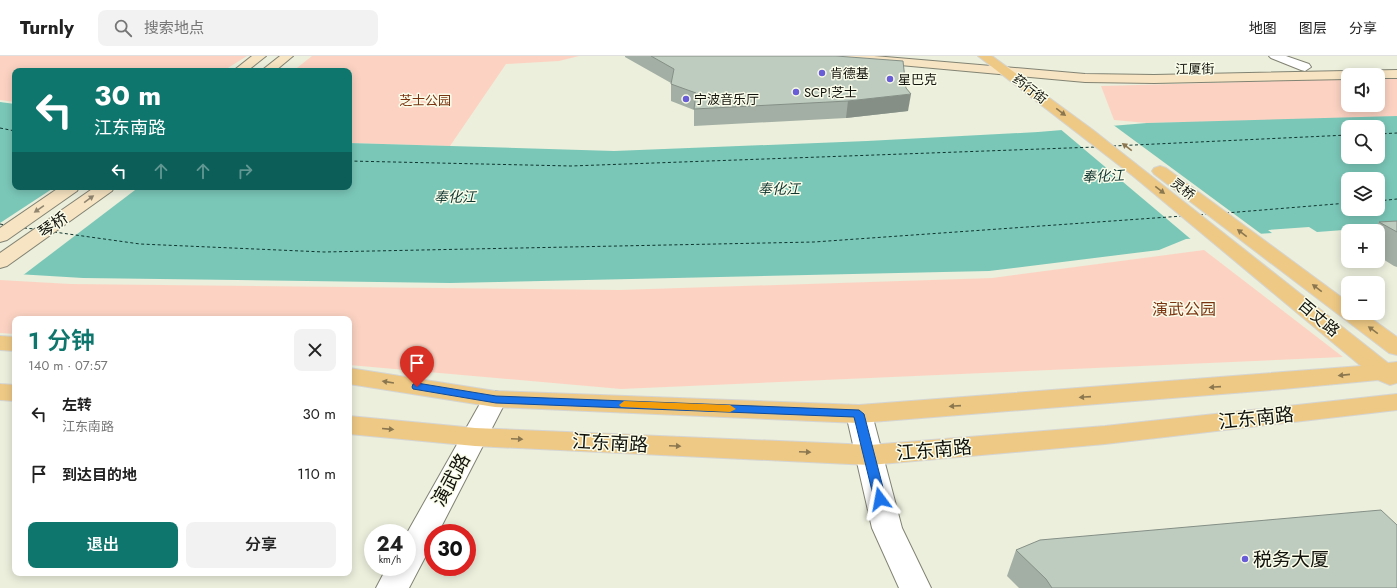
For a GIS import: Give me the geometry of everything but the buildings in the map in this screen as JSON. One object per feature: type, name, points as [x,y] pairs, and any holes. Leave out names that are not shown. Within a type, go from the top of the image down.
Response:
[{"type":"main road","points":[[243,68],[260,56]]},
{"type":"main road","points":[[271,68],[287,56]]},
{"type":"main road","name":"江厦街","points":[[834,56],[1010,68],[1097,70],[1397,66]]},
{"type":"main road","points":[[936,56],[993,58]]},
{"type":"main road","name":"药行街","points":[[993,58],[1010,68],[1074,122]]},
{"type":"main road","name":"药行街","points":[[1010,68],[1028,73],[1092,121]]},
{"type":"main road","name":"江厦街","points":[[1028,73],[1085,78],[1138,79],[1397,74]]},
{"type":"main road","name":"灵桥","points":[[1092,121],[1274,256]]},
{"type":"main road","name":"灵桥","points":[[1074,122],[1240,254]]},
{"type":"main road","name":"琴桥","points":[[0,236],[67,190]]},
{"type":"main road","name":"琴桥","points":[[0,262],[102,190]]},
{"type":"main road","name":"百丈路","points":[[1240,254],[1327,325],[1392,375]]},
{"type":"main road","name":"百丈路","points":[[1274,256],[1341,306]]},
{"type":"main road","name":"百丈路","points":[[1360,320],[1397,348]]},
{"type":"main road","points":[[0,343],[12,344]]},
{"type":"main road","name":"江东南路","points":[[352,376],[496,399],[859,414],[1283,381],[1392,375]]},
{"type":"main road","points":[[0,392],[12,393]]},
{"type":"main road","name":"江东南路","points":[[352,425],[475,437],[870,455],[1105,435],[1397,402]]},
{"type":"street","points":[[1275,56],[1305,67]]},
{"type":"street","name":"演武路","points":[[416,545],[496,399]]},
{"type":"street","points":[[859,414],[887,528],[915,588]]},
{"type":"street","points":[[392,588],[399,576]]},
{"type":"green space","points":[[0,56],[247,56],[228,68],[12,68],[12,102],[0,100]]},
{"type":"green space","name":"芝士公园","points":[[312,56],[579,56],[559,61],[506,64],[450,146],[352,143],[352,68],[297,68]]},
{"type":"green space","points":[[1397,78],[1397,116],[1372,118],[1147,123],[1114,120],[1101,86],[1341,79],[1341,112],[1385,112],[1385,79]]},
{"type":"green space","name":"演武公园","points":[[1204,250],[1343,357],[621,389],[352,365],[352,316],[12,316],[12,334],[0,333],[0,280],[71,284],[619,290],[992,278]]},
{"type":"water","name":"奉化江","points":[[0,102],[12,104],[12,190],[352,190],[352,143],[614,151],[867,141],[1038,132],[1147,123],[1397,116],[1397,226],[1385,227],[1385,224],[1341,224],[1341,230],[1317,232],[1309,227],[1268,230],[1272,233],[1186,239],[1159,250],[989,271],[450,283],[83,278],[0,273]]},
{"type":"pier","points":[[1112,124],[1264,236],[1193,241],[1059,128]]},
{"type":"pier","points":[[50,190],[135,190],[22,276],[0,275],[0,223]]},
{"type":"ferry route","points":[[0,128],[12,130]]},
{"type":"ferry route","points":[[1385,134],[1397,133]]},
{"type":"ferry route","points":[[1113,146],[1341,135]]},
{"type":"ferry route","points":[[352,161],[571,166],[1096,147]]},
{"type":"ferry route","points":[[1385,200],[1397,199]]},
{"type":"ferry route","points":[[1226,213],[1341,204]]},
{"type":"ferry route","points":[[1200,215],[1207,214]]},
{"type":"ferry route","points":[[54,232],[140,244],[324,252],[814,242],[1183,216]]},
{"type":"ferry route","points":[[0,224],[5,225]]},
{"type":"ferry route","points":[[24,228],[35,229]]},
{"type":"slow traffic","points":[[624,405],[730,409]]},
{"type":"place","name":"肯德基","points":[[822,73]]},
{"type":"place","name":"星巴克","points":[[890,79]]},
{"type":"place","name":"SCP!芝士","points":[[796,92]]},
{"type":"place","name":"宁波音乐厅","points":[[686,99]]},
{"type":"place","name":"税务大厦","points":[[1245,559]]},
{"type":"route","points":[[417,387],[496,399],[859,414],[880,499]]}]
